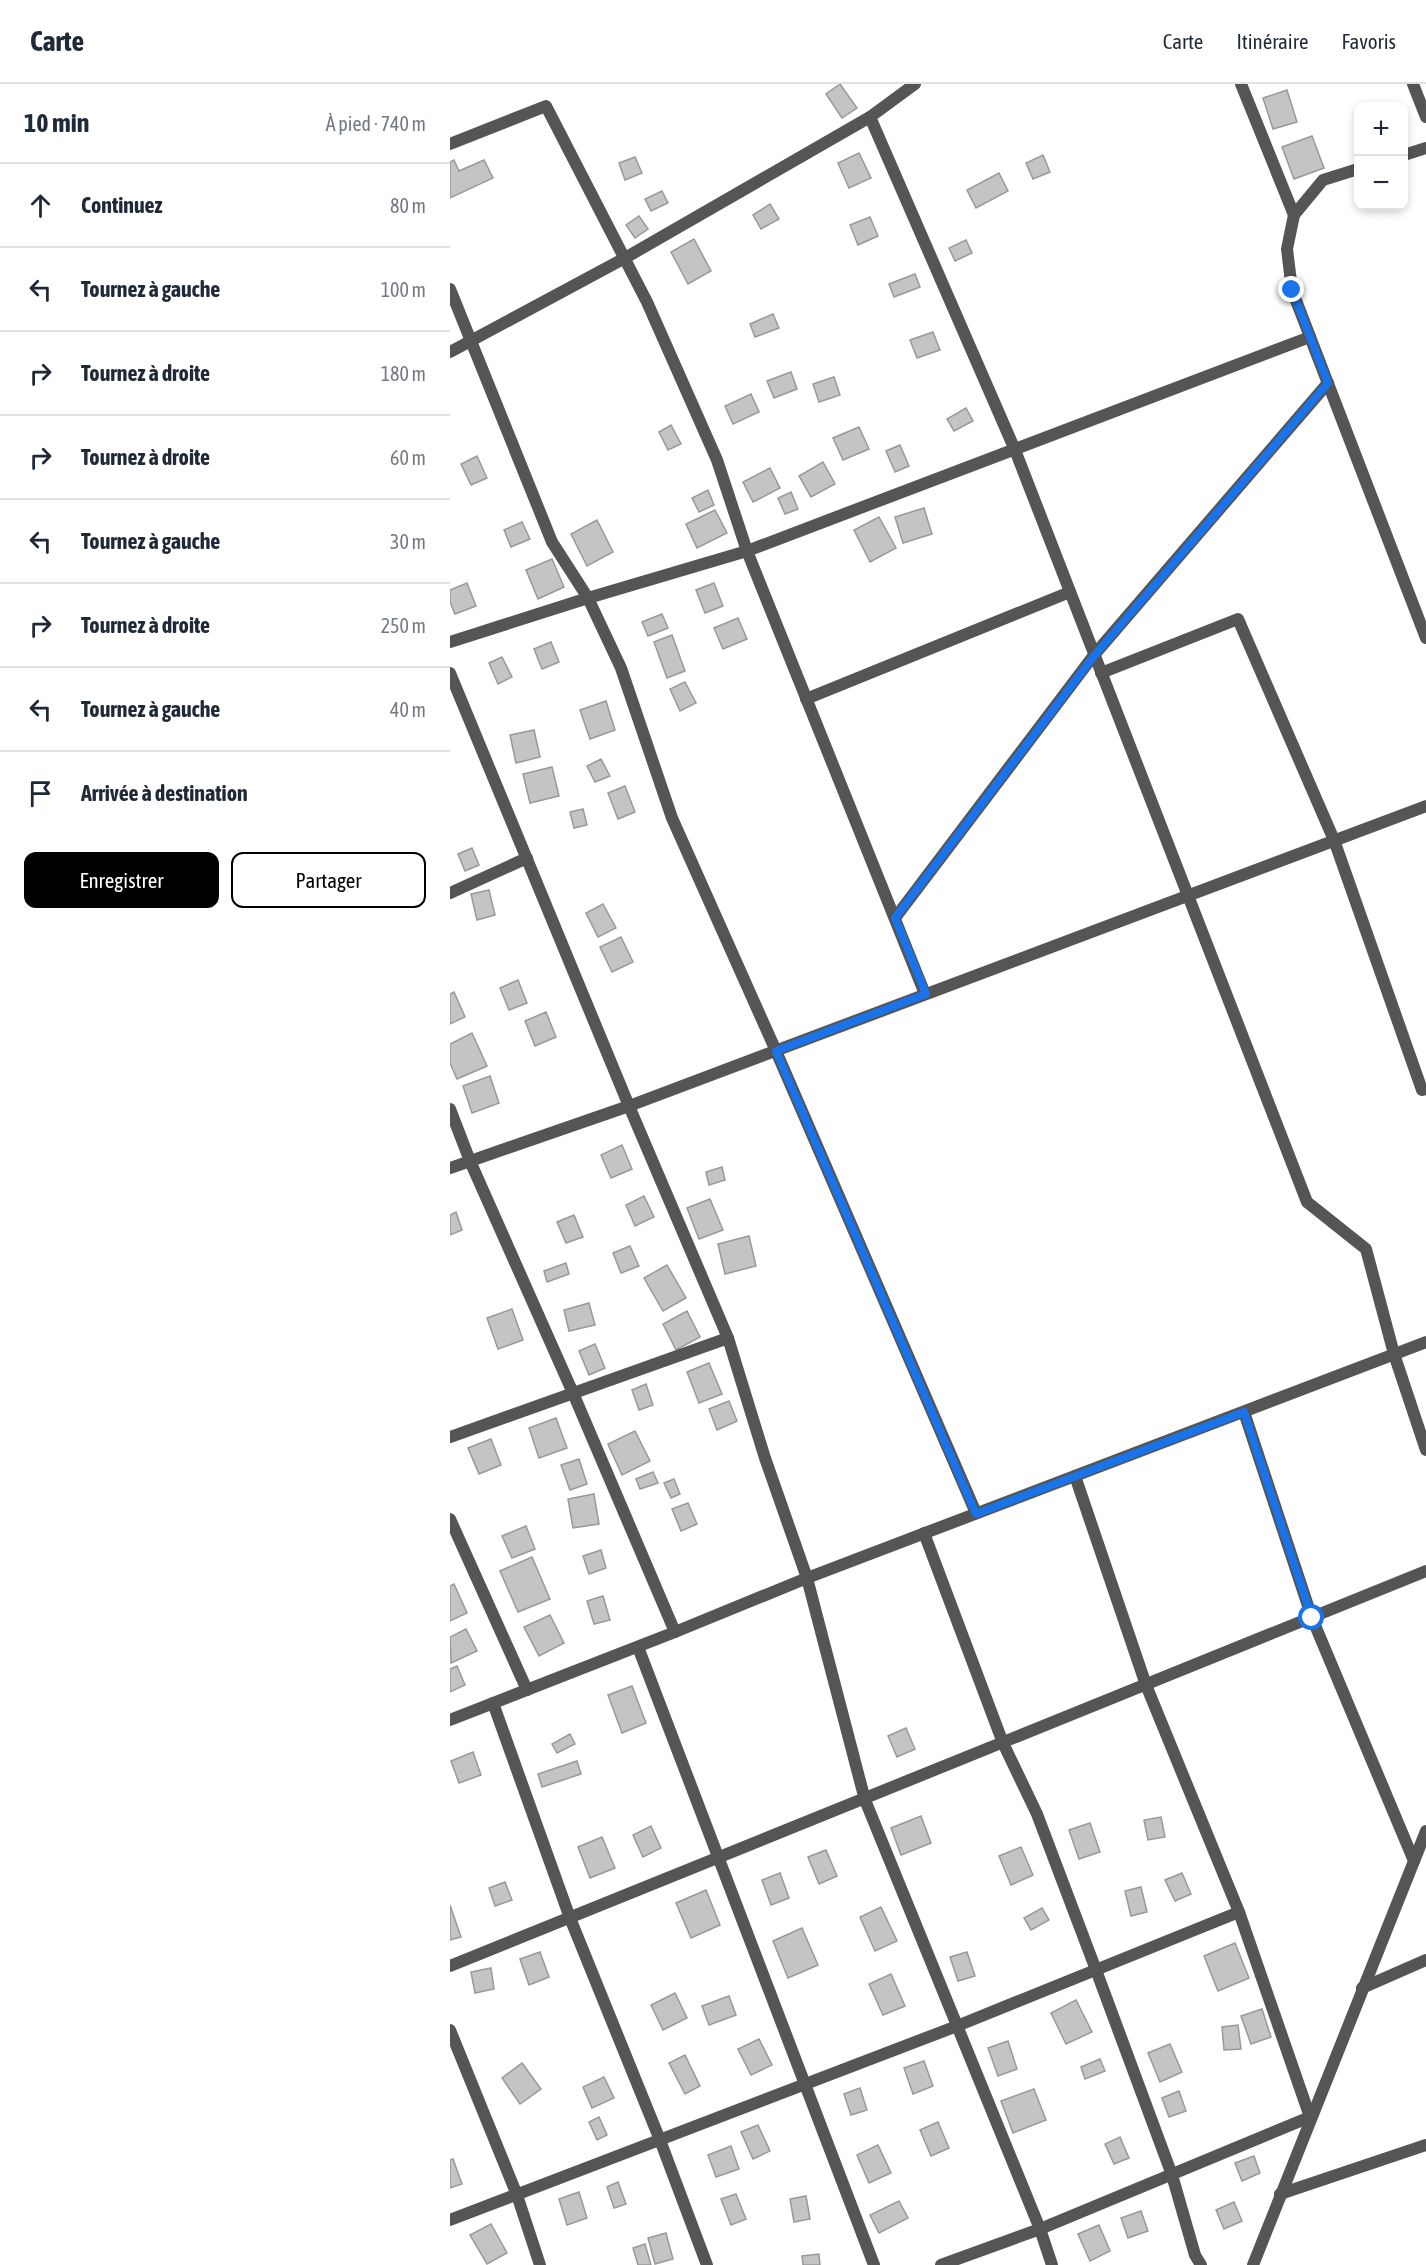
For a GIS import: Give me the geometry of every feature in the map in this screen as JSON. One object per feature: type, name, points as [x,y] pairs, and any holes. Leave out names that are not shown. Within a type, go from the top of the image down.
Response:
[{"type":"street","points":[[450,352],[625,258],[870,117],[915,84]]},
{"type":"street","points":[[1241,84],[1294,215]]},
{"type":"street","points":[[1413,84],[1426,117]]},
{"type":"street","points":[[450,144],[546,106],[647,302],[717,460],[747,551],[926,994]]},
{"type":"street","points":[[870,117],[1015,450],[1306,1202],[1366,1249],[1394,1354],[1426,1450]]},
{"type":"street","points":[[1408,154],[1426,148]]},
{"type":"street","points":[[1354,171],[1323,180],[1294,215],[1287,249],[1292,290],[1426,639]]},
{"type":"street","points":[[450,289],[552,542],[588,598],[621,669],[672,818],[776,1051],[976,1514]]},
{"type":"street","points":[[450,642],[747,551],[1310,337]]},
{"type":"street","points":[[895,918],[1094,656],[1328,383]]},
{"type":"street","points":[[806,699],[1070,592]]},
{"type":"street","points":[[1101,674],[1238,619],[1334,840],[1422,1090],[1426,1089]]},
{"type":"street","points":[[450,673],[629,1106],[728,1338],[765,1458],[807,1578],[865,1800],[1040,2229],[1052,2265]]},
{"type":"street","points":[[450,1168],[629,1106],[1426,806]]},
{"type":"street","points":[[450,893],[527,858]]},
{"type":"street","points":[[450,1109],[470,1161],[573,1393],[675,1632]]},
{"type":"street","points":[[450,1437],[728,1338]]},
{"type":"street","points":[[450,1720],[807,1578],[1426,1342]]},
{"type":"street","points":[[1244,1412],[1312,1618],[1414,1861]]},
{"type":"street","points":[[1075,1476],[1146,1685],[1239,1912],[1310,2117]]},
{"type":"street","points":[[450,1519],[527,1690]]},
{"type":"street","points":[[924,1533],[1003,1743],[1037,1814],[1172,2175],[1195,2255],[1201,2265]]},
{"type":"street","points":[[450,1966],[865,1800],[1426,1571]]},
{"type":"street","points":[[638,1647],[717,1859],[874,2265]]},
{"type":"street","points":[[493,1703],[570,1918],[660,2140],[707,2265]]},
{"type":"street","points":[[1253,2265],[1310,2117],[1426,1831]]},
{"type":"street","points":[[450,2220],[957,2026],[1239,1912]]},
{"type":"street","points":[[1362,1988],[1426,1960]]},
{"type":"street","points":[[450,2030],[517,2195],[540,2265]]},
{"type":"street","points":[[941,2265],[1040,2229],[1310,2117]]},
{"type":"street","points":[[1280,2194],[1426,2145]]},
{"type":"building","points":[[840,84],[857,108],[842,118],[826,94]]},
{"type":"building","points":[[1287,90],[1297,122],[1273,129],[1263,98]]},
{"type":"building","points":[[1312,136],[1324,168],[1294,179],[1282,147]]},
{"type":"building","points":[[859,153],[871,178],[849,188],[838,163]]},
{"type":"building","points":[[1043,155],[1050,172],[1033,179],[1026,163]]},
{"type":"building","points":[[635,157],[642,173],[625,180],[619,163]]},
{"type":"building","points":[[454,160],[459,171],[484,160],[493,178],[450,198],[450,162]]},
{"type":"building","points":[[999,173],[1008,191],[976,208],[967,190]]},
{"type":"building","points":[[662,191],[668,203],[651,211],[645,199]]},
{"type":"building","points":[[770,204],[779,219],[761,229],[753,215]]},
{"type":"building","points":[[639,216],[648,229],[635,238],[626,225]]},
{"type":"building","points":[[870,217],[878,236],[858,245],[850,225]]},
{"type":"building","points":[[694,239],[711,271],[688,284],[671,252]]},
{"type":"building","points":[[966,240],[972,253],[955,261],[949,248]]},
{"type":"building","points":[[915,274],[920,287],[894,297],[889,284]]},
{"type":"building","points":[[773,314],[779,328],[755,337],[750,324]]},
{"type":"building","points":[[933,332],[940,350],[917,358],[910,340]]},
{"type":"building","points":[[791,372],[797,389],[774,398],[767,381]]},
{"type":"building","points":[[834,377],[840,395],[819,402],[813,384]]},
{"type":"building","points":[[751,394],[759,412],[733,424],[725,406]]},
{"type":"building","points":[[966,408],[973,421],[954,431],[947,419]]},
{"type":"building","points":[[671,425],[681,444],[668,450],[659,432]]},
{"type":"building","points":[[859,427],[869,449],[843,460],[833,438]]},
{"type":"building","points":[[900,445],[909,466],[895,472],[886,451]]},
{"type":"building","points":[[477,456],[487,478],[471,485],[461,464]]},
{"type":"building","points":[[823,462],[835,484],[811,497],[799,476]]},
{"type":"building","points":[[770,468],[780,488],[753,502],[743,482]]},
{"type":"building","points":[[708,490],[714,505],[699,512],[692,498]]},
{"type":"building","points":[[791,492],[798,509],[785,514],[778,498]]},
{"type":"building","points":[[924,508],[932,534],[903,543],[895,517]]},
{"type":"building","points":[[715,510],[727,533],[697,548],[686,524]]},
{"type":"building","points":[[879,517],[896,548],[870,562],[854,530]]},
{"type":"building","points":[[597,520],[613,552],[587,566],[571,534]]},
{"type":"building","points":[[522,522],[530,539],[511,547],[504,530]]},
{"type":"building","points":[[552,559],[564,587],[538,599],[526,570]]},
{"type":"building","points":[[467,583],[476,606],[455,614],[450,602],[450,590]]},
{"type":"building","points":[[714,583],[723,606],[705,613],[696,590]]},
{"type":"building","points":[[662,614],[668,628],[648,636],[642,622]]},
{"type":"building","points":[[738,618],[747,639],[723,649],[714,628]]},
{"type":"building","points":[[672,635],[685,671],[667,678],[654,642]]},
{"type":"building","points":[[551,642],[559,662],[542,669],[534,649]]},
{"type":"building","points":[[502,657],[512,677],[498,684],[489,663]]},
{"type":"building","points":[[685,682],[696,703],[680,711],[670,689]]},
{"type":"building","points":[[606,701],[615,730],[590,739],[580,710]]},
{"type":"building","points":[[534,730],[540,757],[516,763],[510,735]]},
{"type":"building","points":[[601,759],[610,776],[595,782],[587,766]]},
{"type":"building","points":[[552,767],[559,796],[530,803],[523,774]]},
{"type":"building","points":[[625,786],[635,812],[618,819],[608,793]]},
{"type":"building","points":[[583,809],[587,825],[574,828],[570,812]]},
{"type":"building","points":[[472,848],[479,865],[465,871],[458,854]]},
{"type":"building","points":[[489,890],[495,915],[477,920],[471,894]]},
{"type":"building","points":[[603,904],[616,928],[598,937],[586,913]]},
{"type":"building","points":[[621,937],[633,962],[612,972],[600,947]]},
{"type":"building","points":[[518,980],[527,1003],[509,1010],[500,988]]},
{"type":"building","points":[[454,992],[465,1017],[450,1024],[450,994]]},
{"type":"building","points":[[546,1012],[556,1037],[535,1046],[525,1021]]},
{"type":"building","points":[[472,1033],[487,1066],[457,1079],[450,1063],[450,1044]]},
{"type":"building","points":[[490,1076],[499,1103],[472,1113],[463,1086]]},
{"type":"building","points":[[622,1145],[632,1169],[611,1178],[601,1155]]},
{"type":"building","points":[[722,1167],[725,1180],[709,1185],[706,1172]]},
{"type":"building","points":[[644,1196],[654,1217],[635,1226],[626,1205]]},
{"type":"building","points":[[710,1199],[723,1230],[699,1239],[687,1208]]},
{"type":"building","points":[[456,1212],[462,1230],[450,1235],[450,1215]]},
{"type":"building","points":[[574,1215],[583,1237],[566,1243],[557,1222]]},
{"type":"building","points":[[749,1236],[756,1266],[725,1274],[718,1244]]},
{"type":"building","points":[[630,1246],[639,1266],[621,1273],[613,1253]]},
{"type":"building","points":[[566,1263],[569,1274],[547,1282],[544,1271]]},
{"type":"building","points":[[667,1265],[686,1298],[663,1311],[644,1278]]},
{"type":"building","points":[[589,1303],[595,1325],[569,1331],[564,1310]]},
{"type":"building","points":[[512,1309],[523,1340],[498,1349],[487,1318]]},
{"type":"building","points":[[687,1311],[700,1337],[676,1350],[663,1324]]},
{"type":"building","points":[[595,1344],[605,1368],[589,1375],[579,1351]]},
{"type":"building","points":[[709,1363],[722,1394],[699,1403],[687,1372]]},
{"type":"building","points":[[646,1384],[653,1405],[639,1410],[632,1390]]},
{"type":"building","points":[[729,1401],[737,1421],[717,1430],[709,1409]]},
{"type":"building","points":[[556,1418],[567,1448],[539,1458],[529,1428]]},
{"type":"building","points":[[635,1431],[650,1461],[622,1475],[608,1444]]},
{"type":"building","points":[[491,1439],[501,1465],[479,1474],[468,1448]]},
{"type":"building","points":[[579,1459],[587,1484],[570,1490],[561,1465]]},
{"type":"building","points":[[653,1472],[658,1483],[640,1489],[636,1479]]},
{"type":"building","points":[[674,1479],[680,1494],[671,1498],[664,1483]]},
{"type":"building","points":[[594,1494],[599,1524],[573,1528],[568,1499]]},
{"type":"building","points":[[688,1503],[697,1524],[681,1531],[672,1509]]},
{"type":"building","points":[[526,1526],[535,1549],[512,1558],[502,1536]]},
{"type":"building","points":[[601,1550],[606,1568],[589,1574],[583,1556]]},
{"type":"building","points":[[532,1557],[550,1599],[518,1612],[500,1571]]},
{"type":"building","points":[[454,1584],[467,1613],[450,1621],[450,1586]]},
{"type":"building","points":[[603,1596],[610,1620],[594,1624],[587,1601]]},
{"type":"building","points":[[550,1615],[564,1643],[539,1656],[524,1627]]},
{"type":"building","points":[[466,1629],[477,1651],[451,1663],[450,1637]]},
{"type":"building","points":[[457,1666],[465,1685],[450,1692],[450,1669]]},
{"type":"building","points":[[632,1686],[646,1723],[622,1733],[608,1695]]},
{"type":"building","points":[[906,1728],[915,1749],[897,1757],[888,1736]]},
{"type":"building","points":[[570,1734],[575,1744],[557,1753],[552,1744]]},
{"type":"building","points":[[473,1752],[481,1775],[459,1783],[451,1761]]},
{"type":"building","points":[[577,1761],[581,1774],[542,1787],[538,1774]]},
{"type":"building","points":[[921,1816],[931,1843],[901,1855],[891,1828]]},
{"type":"building","points":[[1161,1817],[1165,1837],[1148,1840],[1144,1820]]},
{"type":"building","points":[[1090,1823],[1100,1852],[1079,1859],[1069,1830]]},
{"type":"building","points":[[651,1826],[661,1848],[643,1857],[633,1835]]},
{"type":"building","points":[[602,1837],[615,1868],[590,1878],[578,1847]]},
{"type":"building","points":[[1021,1847],[1033,1875],[1011,1885],[999,1856]]},
{"type":"building","points":[[826,1850],[837,1876],[819,1884],[808,1857]]},
{"type":"building","points":[[780,1873],[789,1898],[771,1905],[762,1880]]},
{"type":"building","points":[[1182,1873],[1191,1894],[1175,1901],[1165,1880]]},
{"type":"building","points":[[505,1882],[512,1900],[495,1906],[489,1888]]},
{"type":"building","points":[[1141,1887],[1147,1912],[1131,1916],[1125,1891]]},
{"type":"building","points":[[706,1890],[720,1925],[691,1938],[676,1903]]},
{"type":"building","points":[[450,1905],[461,1937],[450,1940]]},
{"type":"building","points":[[881,1907],[897,1941],[875,1951],[860,1917]]},
{"type":"building","points":[[1042,1908],[1049,1920],[1031,1930],[1024,1918]]},
{"type":"building","points":[[802,1928],[818,1965],[788,1978],[773,1941]]},
{"type":"building","points":[[1235,1943],[1249,1978],[1218,1991],[1204,1956]]},
{"type":"building","points":[[540,1952],[549,1977],[529,1985],[520,1959]]},
{"type":"building","points":[[967,1952],[975,1976],[958,1981],[950,1957]]},
{"type":"building","points":[[491,1968],[494,1989],[475,1993],[471,1972]]},
{"type":"building","points":[[891,1974],[905,2006],[883,2015],[869,1984]]},
{"type":"building","points":[[675,1993],[687,2018],[663,2030],[651,2005]]},
{"type":"building","points":[[729,1996],[736,2015],[709,2025],[702,2006]]},
{"type":"building","points":[[1076,2000],[1092,2032],[1066,2044],[1051,2013]]},
{"type":"building","points":[[1262,2009],[1271,2037],[1251,2044],[1241,2016]]},
{"type":"building","points":[[1238,2025],[1241,2049],[1224,2050],[1222,2027]]},
{"type":"building","points":[[759,2039],[772,2065],[751,2075],[738,2049]]},
{"type":"building","points":[[1008,2041],[1017,2069],[998,2076],[988,2048]]},
{"type":"building","points":[[1170,2044],[1182,2072],[1160,2082],[1148,2053]]},
{"type":"building","points":[[685,2055],[700,2086],[685,2094],[669,2063]]},
{"type":"building","points":[[1100,2059],[1105,2071],[1085,2079],[1081,2067]]},
{"type":"building","points":[[924,2061],[933,2086],[913,2094],[904,2068]]},
{"type":"building","points":[[522,2063],[541,2089],[520,2104],[502,2078]]},
{"type":"building","points":[[604,2077],[614,2098],[592,2108],[583,2087]]},
{"type":"building","points":[[860,2088],[867,2110],[851,2115],[844,2094]]},
{"type":"building","points":[[1034,2089],[1046,2120],[1013,2133],[1001,2101]]},
{"type":"building","points":[[1179,2091],[1186,2111],[1169,2117],[1162,2098]]},
{"type":"building","points":[[599,2117],[607,2135],[597,2140],[589,2122]]},
{"type":"building","points":[[938,2122],[949,2148],[931,2156],[920,2130]]},
{"type":"building","points":[[758,2125],[770,2151],[753,2159],[741,2132]]},
{"type":"building","points":[[1120,2137],[1129,2158],[1114,2164],[1105,2144]]},
{"type":"building","points":[[878,2145],[891,2173],[869,2183],[857,2155]]},
{"type":"building","points":[[731,2146],[739,2169],[716,2177],[708,2155]]},
{"type":"building","points":[[1254,2156],[1260,2173],[1242,2181],[1235,2163]]},
{"type":"building","points":[[453,2159],[462,2184],[450,2188],[450,2160]]},
{"type":"building","points":[[618,2182],[626,2204],[614,2208],[607,2187]]},
{"type":"building","points":[[579,2192],[587,2218],[567,2225],[559,2199]]},
{"type":"building","points":[[736,2194],[746,2219],[731,2225],[721,2199]]},
{"type":"building","points":[[806,2196],[810,2219],[794,2222],[790,2199]]},
{"type":"building","points":[[899,2201],[908,2218],[879,2233],[870,2215]]},
{"type":"building","points":[[1234,2202],[1242,2221],[1224,2229],[1216,2210]]},
{"type":"building","points":[[1141,2211],[1148,2231],[1128,2238],[1121,2218]]},
{"type":"building","points":[[491,2224],[507,2253],[487,2264],[470,2235]]},
{"type":"building","points":[[1099,2225],[1110,2251],[1090,2261],[1078,2234]]},
{"type":"building","points":[[666,2233],[673,2259],[655,2264],[648,2238]]},
{"type":"building","points":[[645,2244],[651,2265],[638,2265],[633,2248]]},
{"type":"building","points":[[819,2254],[820,2265],[803,2265],[802,2256]]},
{"type":"route","points":[[1292,290],[1328,383],[1094,656],[895,918],[926,994],[776,1051],[976,1514],[1244,1412],[1312,1618]]}]
